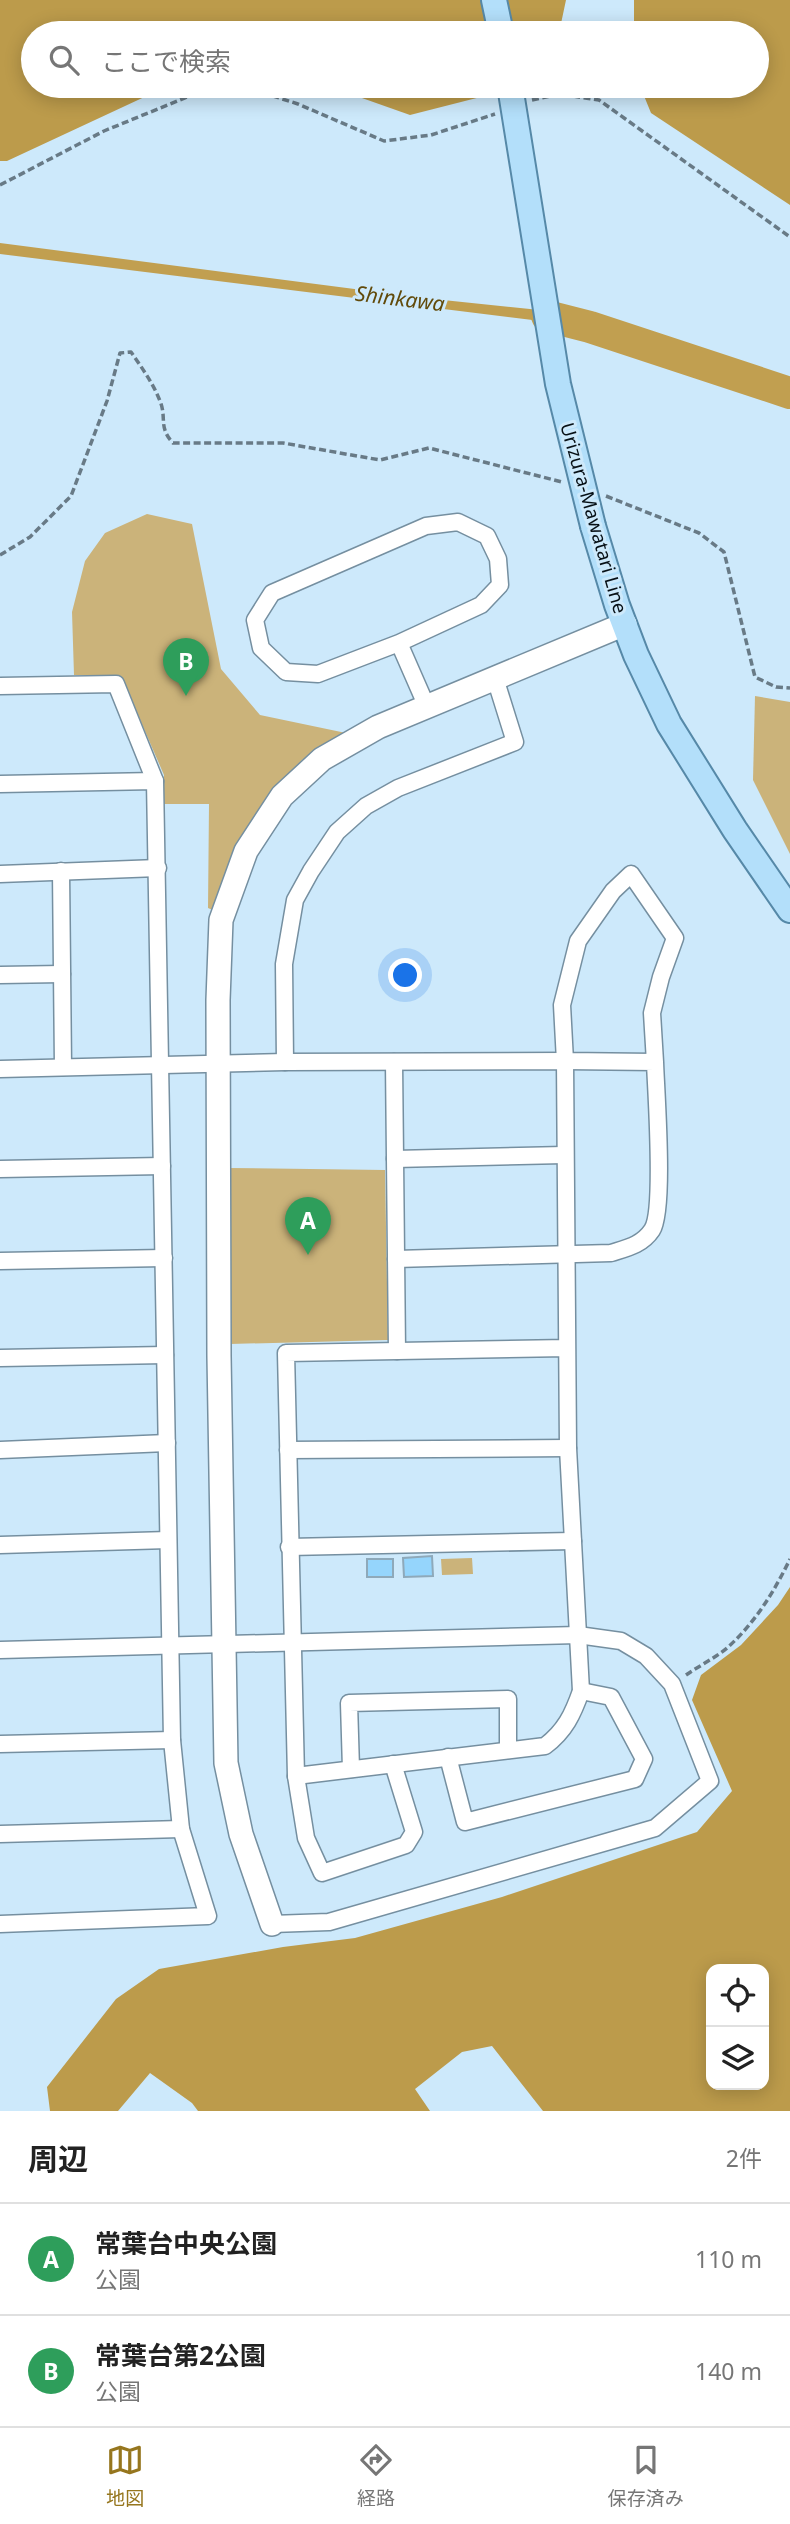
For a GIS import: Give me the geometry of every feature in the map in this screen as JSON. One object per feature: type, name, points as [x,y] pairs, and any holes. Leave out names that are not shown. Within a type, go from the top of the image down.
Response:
[{"type":"main road","points":[[494,0],[498,21]]},
{"type":"main road","name":"Urizura-Mawatari Line","points":[[520,98],[558,384],[593,526],[625,624],[636,655],[669,724],[734,830],[790,910]]},
{"type":"street","points":[[458,522],[487,536],[498,559],[500,585],[481,605],[399,643],[318,674],[286,672],[261,648],[255,620],[272,593],[426,526],[458,522]]},
{"type":"street","points":[[0,1650],[170,1644],[224,1644],[291,1643],[578,1635],[621,1641],[646,1656],[672,1684],[710,1781],[655,1828],[329,1922],[272,1924],[241,1834],[226,1763],[224,1644],[219,1342],[220,920],[246,851],[282,796],[322,759],[378,727],[625,624]]},
{"type":"street","points":[[399,643],[427,707]]},
{"type":"street","points":[[285,1062],[284,964],[295,900],[337,832],[366,806],[398,788],[515,742],[495,678]]},
{"type":"street","points":[[0,686],[116,684],[155,781],[172,1740],[181,1829],[208,1916],[0,1924]]},
{"type":"street","points":[[0,784],[155,781]]},
{"type":"street","points":[[0,874],[158,868]]},
{"type":"street","points":[[61,871],[63,1067]]},
{"type":"street","points":[[296,1776],[545,1746],[559,1736],[573,1713],[581,1691],[568,1448],[566,1254],[564,1155],[565,1061],[562,1005],[578,941],[613,891],[631,874],[675,938],[652,1013],[659,1205],[653,1229],[637,1245],[611,1253],[566,1254],[396,1259]]},
{"type":"street","points":[[0,975],[62,974]]},
{"type":"street","points":[[0,1069],[285,1062],[655,1062]]},
{"type":"street","points":[[394,1062],[397,1351]]},
{"type":"street","points":[[395,1158],[564,1155]]},
{"type":"street","points":[[0,1169],[162,1166]]},
{"type":"street","points":[[0,1261],[164,1258]]},
{"type":"street","points":[[393,1764],[414,1832],[406,1845],[322,1873],[306,1838],[296,1776],[286,1353],[567,1348]]},
{"type":"street","points":[[0,1358],[165,1355]]},
{"type":"street","points":[[0,1450],[167,1443]]},
{"type":"street","points":[[288,1450],[568,1448]]},
{"type":"street","points":[[0,1545],[168,1540]]},
{"type":"street","points":[[289,1547],[573,1541]]},
{"type":"street","points":[[447,1758],[465,1822],[635,1779],[644,1759],[611,1697],[581,1691]]},
{"type":"street","points":[[351,1769],[349,1703],[508,1699],[508,1750]]},
{"type":"street","points":[[0,1744],[172,1740]]},
{"type":"street","points":[[0,1834],[181,1829]]},
{"type":"path","points":[[0,185],[104,131],[185,98]]},
{"type":"path","points":[[279,98],[384,141],[431,135],[502,111]]},
{"type":"path","points":[[586,98],[599,100],[790,237]]},
{"type":"path","points":[[0,555],[30,537],[71,495],[107,401],[120,354],[131,352],[153,385],[162,405],[164,432],[173,443],[283,443],[380,460],[429,448],[569,484]]},
{"type":"path","points":[[606,496],[699,533],[724,552],[755,677],[776,687],[790,688]]},
{"type":"path","points":[[672,1684],[725,1649],[745,1629],[774,1592],[790,1559]]},
{"type":"shaded area","points":[[0,0],[566,0],[562,21],[21,21],[21,98],[142,98],[7,161],[0,161]]},
{"type":"shaded area","points":[[634,0],[790,0],[790,205],[651,113],[645,98],[769,98],[769,21],[634,21]]},
{"type":"shaded area","points":[[362,98],[477,98],[410,115]]},
{"type":"shaded area","points":[[147,514],[192,524],[221,669],[260,715],[346,733],[302,760],[238,847],[217,912],[208,908],[209,804],[163,804],[164,775],[121,676],[74,675],[72,612],[85,561],[105,533]]},
{"type":"shaded area","points":[[755,696],[790,702],[790,854],[753,780]]},
{"type":"shaded area","points":[[229,1168],[385,1170],[388,1340],[230,1344]]},
{"type":"shaded area","points":[[472,1558],[473,1574],[442,1575],[441,1559]]},
{"type":"shaded area","points":[[790,1587],[790,2111],[543,2111],[492,2046],[462,2052],[415,2089],[430,2111],[198,2111],[192,2103],[150,2073],[118,2111],[50,2111],[47,2087],[116,1999],[159,1969],[283,1947],[355,1938],[502,1897],[697,1832],[732,1791],[692,1700],[701,1675],[741,1645],[778,1605]]},
{"type":"water","points":[[0,243],[424,298],[559,312],[591,322],[587,332],[557,323],[0,254]]},
{"type":"building","points":[[432,1556],[433,1576],[404,1577],[403,1558]]},
{"type":"building","points":[[367,1559],[393,1559],[393,1577],[367,1577]]},
{"type":"waterway","name":"Shinkawa","points":[[547,316],[590,327],[790,393]]},
{"type":"place","name":"常葉台第2公園","points":[[186,696]]},
{"type":"place","name":"常葉台中央公園","points":[[308,1255]]}]
